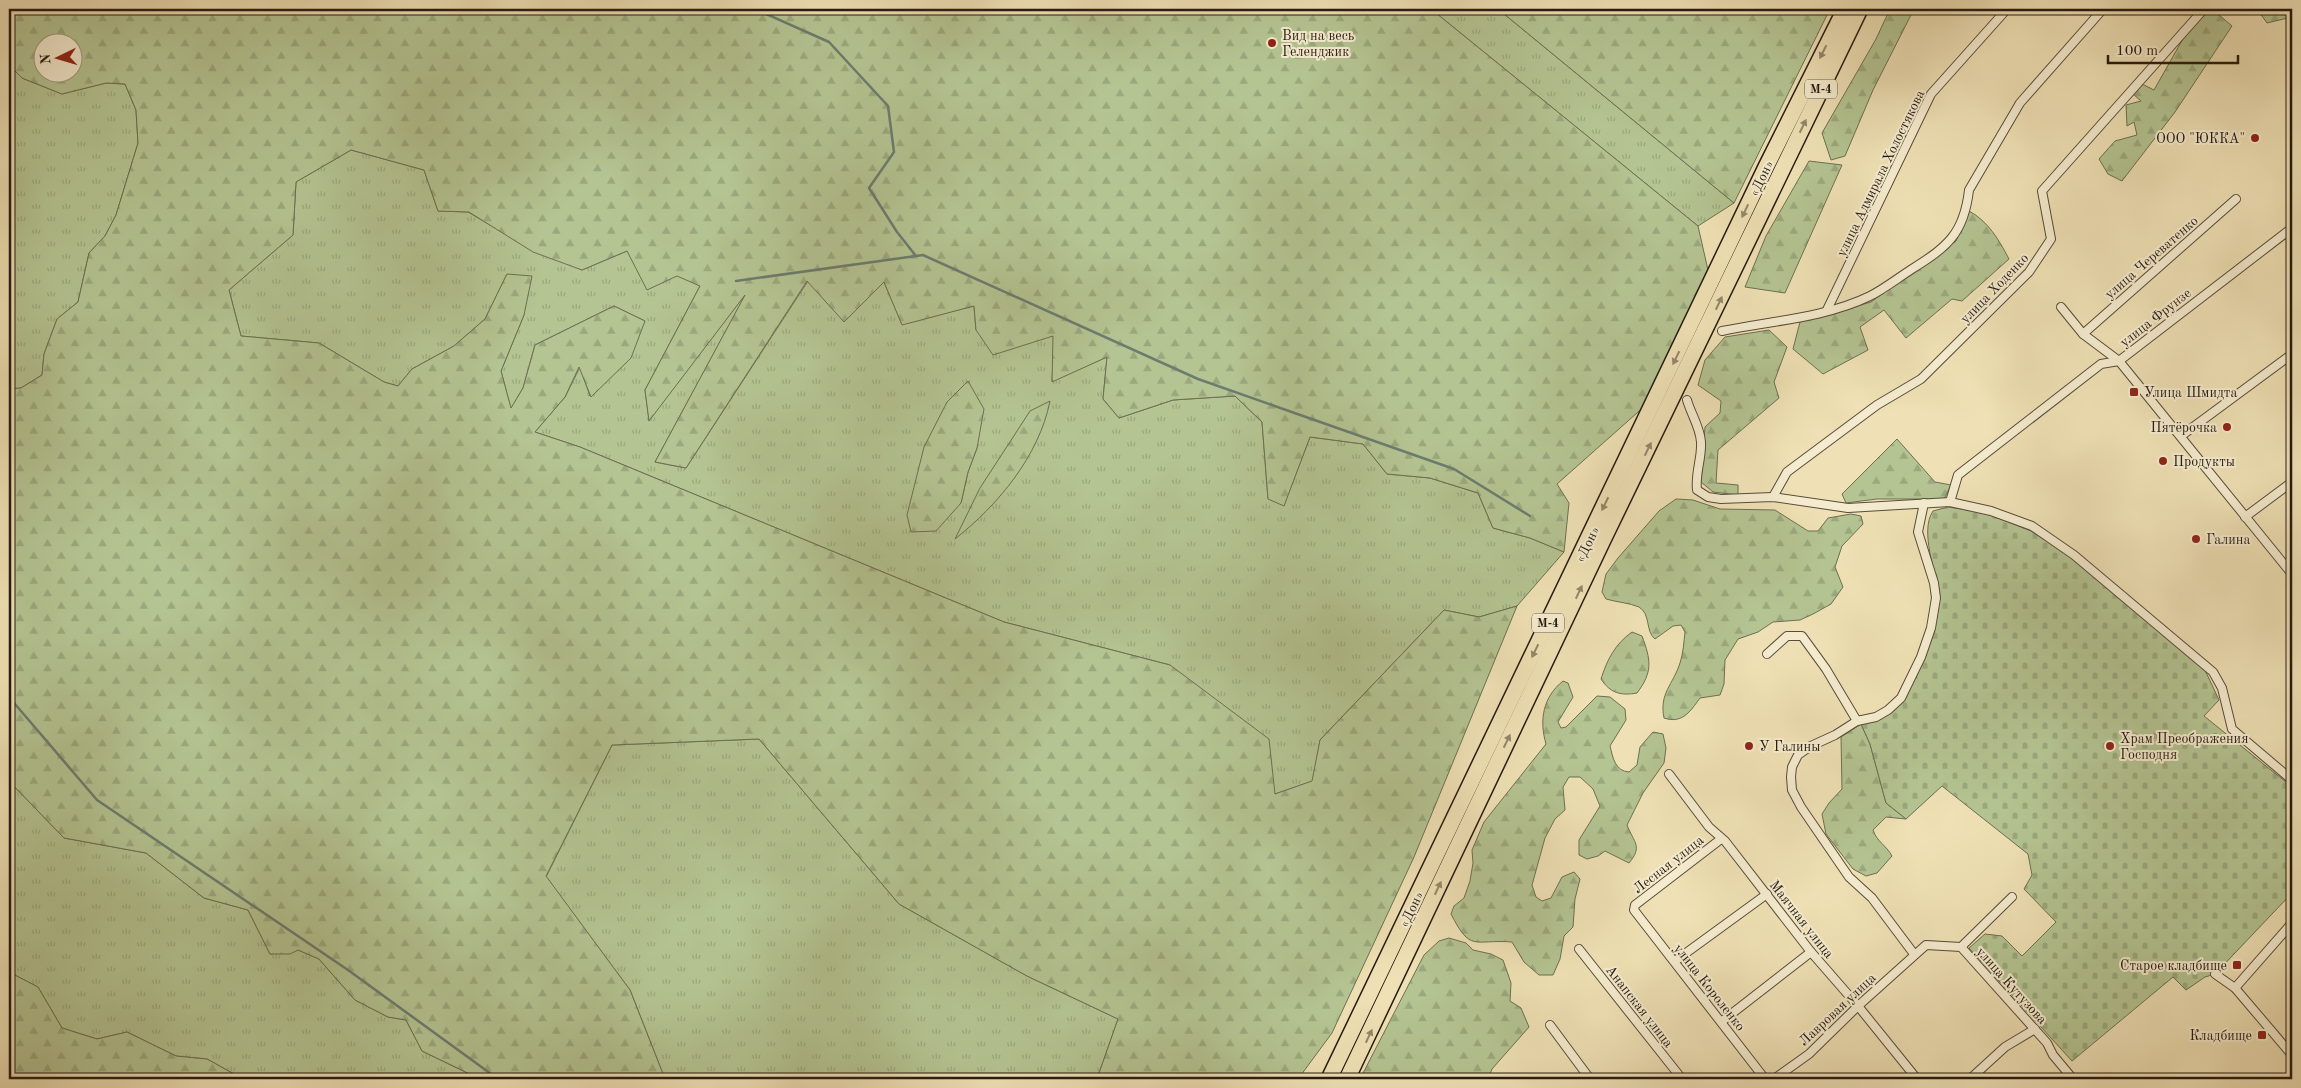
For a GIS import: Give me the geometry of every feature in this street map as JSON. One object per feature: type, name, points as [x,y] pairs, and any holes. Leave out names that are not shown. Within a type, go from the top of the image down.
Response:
[{"type":"highway","name":"«Дон»","points":[[1329,1079],[1766,167],[1845,9]]},
{"type":"highway","name":"«Дон»","points":[[1347,1079],[1603,540],[1860,9]]},
{"type":"street","name":"улица Адмирала Холостякова","points":[[1827,310],[1931,94],[2007,9]]},
{"type":"street","points":[[1722,331],[1827,310],[1869,296],[1932,256],[1957,233],[1967,207],[1969,190],[2020,102],[2103,9]]},
{"type":"street","name":"улица Ходенко","points":[[1773,497],[1787,472],[1878,405],[1921,379],[2029,272],[2051,239],[2042,191],[2204,9]]},
{"type":"street","name":"улица Череватенко","points":[[2083,334],[2236,199]]},
{"type":"street","name":"улица Фрунзе","points":[[1950,502],[1958,475],[2101,364],[2119,361],[2292,228]]},
{"type":"street","points":[[2061,307],[2083,334],[2119,361],[2292,574]]},
{"type":"street","points":[[2181,436],[2292,354]]},
{"type":"street","points":[[1687,400],[1701,442],[1696,478],[1698,490],[1708,497],[1721,499],[1773,497],[1848,508],[1950,502],[1991,511],[2032,526],[2074,555],[2214,672],[2222,688],[2232,729],[2292,780]]},
{"type":"street","points":[[2244,517],[2292,482]]},
{"type":"street","points":[[1914,954],[1872,898],[1849,877],[1801,807],[1792,790],[1791,777],[1792,766],[1798,755],[1858,721],[1876,717],[1900,698],[1921,657],[1931,628],[1936,598],[1934,583],[1918,532],[1924,503]]},
{"type":"street","points":[[1767,654],[1787,636],[1802,636],[1844,697],[1858,721]]},
{"type":"street","name":"Маячная улица","points":[[1669,774],[1708,827],[1721,839],[1767,894],[1811,952],[1917,1079]]},
{"type":"street","name":"Лесная улица","points":[[1634,910],[1639,902],[1721,839]]},
{"type":"street","points":[[1674,961],[1767,894]]},
{"type":"street","points":[[1962,948],[2012,897]]},
{"type":"street","name":"улица Короленко","points":[[1634,910],[1765,1079]]},
{"type":"street","points":[[2234,988],[2292,923]]},
{"type":"street","name":"улица Кутузова","points":[[1914,954],[1926,945],[1962,948],[2035,1029],[2073,1079]]},
{"type":"street","name":"Анапская улица","points":[[1579,949],[1682,1079]]},
{"type":"street","points":[[1722,1022],[1811,952]]},
{"type":"street","name":"Лавровая улица","points":[[1774,1079],[1809,1054],[1914,954]]},
{"type":"street","points":[[2214,974],[2234,988],[2292,1055]]},
{"type":"street","points":[[1550,1026],[1590,1079]]},
{"type":"street","points":[[1970,1079],[2006,1047],[2035,1029]]},
{"type":"green space","points":[[9,9],[1431,9],[1698,226],[1708,270],[1646,405],[1557,484],[1569,503],[1564,552],[1530,538],[1493,528],[1478,493],[1430,478],[1387,474],[1363,444],[1310,437],[1284,506],[1268,499],[1262,422],[1235,396],[1173,400],[1119,418],[1103,399],[1107,357],[1052,382],[1053,336],[993,355],[976,330],[974,306],[902,325],[884,282],[844,322],[807,281],[686,468],[655,462],[745,295],[649,421],[645,390],[700,286],[677,276],[647,290],[627,251],[582,270],[533,252],[469,212],[438,211],[424,170],[351,150],[296,182],[293,235],[229,290],[241,336],[319,343],[384,382],[398,386],[412,369],[454,346],[485,319],[507,274],[532,276],[524,315],[501,371],[511,408],[523,388],[535,345],[614,306],[645,321],[631,358],[591,397],[579,367],[565,397],[535,432],[580,447],[1004,622],[1170,665],[1269,739],[1275,794],[1312,781],[1320,740],[1444,610],[1479,617],[1517,606],[1414,857],[1332,1033],[1298,1079],[1097,1079],[1118,1019],[1027,976],[899,904],[759,739],[612,745],[546,876],[630,990],[665,1079],[480,1079],[422,1051],[406,1020],[388,1017],[355,1000],[319,959],[298,950],[290,954],[270,954],[248,910],[204,898],[146,853],[64,838],[9,781],[9,389],[21,388],[42,375],[44,354],[57,319],[78,302],[89,253],[105,236],[116,215],[138,143],[136,110],[125,84],[106,83],[62,94],[32,82],[22,78],[14,70],[9,70]]},
{"type":"green space","points":[[1431,9],[1498,9],[1734,203],[1698,226]]},
{"type":"green space","points":[[1498,9],[1830,9],[1734,203]]},
{"type":"green space","points":[[1890,9],[1914,9],[1873,90],[1845,156],[1831,160],[1822,133],[1876,39]]},
{"type":"green space","points":[[2208,9],[2212,9],[2232,26],[2175,112],[2122,181],[2108,174],[2099,159],[2115,141],[2137,135],[2134,122],[2127,126],[2126,105],[2141,101],[2133,94],[2140,83],[2154,90],[2188,30]]},
{"type":"green space","points":[[2257,9],[2292,9],[2292,17],[2267,23]]},
{"type":"green space","points":[[9,70],[14,70],[22,78],[62,94],[106,83],[125,84],[136,110],[138,143],[116,215],[105,236],[89,253],[78,302],[57,319],[44,354],[42,375],[21,388],[9,389]]},
{"type":"green space","points":[[351,150],[424,170],[438,211],[468,212],[500,231],[582,270],[627,251],[700,286],[645,390],[649,420],[747,292],[655,462],[686,468],[808,281],[884,282],[902,324],[974,306],[976,330],[1054,336],[1052,381],[1107,357],[1103,399],[1119,418],[1173,400],[1235,396],[1262,422],[1268,498],[1284,505],[1310,437],[1363,444],[1387,474],[1430,478],[1478,493],[1493,528],[1530,538],[1564,552],[1517,606],[1479,617],[1444,610],[1320,740],[1313,781],[1275,794],[1170,665],[1004,622],[580,447],[535,432],[565,397],[580,367],[590,396],[645,321],[614,306],[535,345],[523,388],[511,409],[501,371],[524,315],[507,274],[485,319],[454,346],[412,369],[398,386],[384,382],[319,343],[241,336],[229,290],[293,235],[296,182]],"holes":[[[968,381],[977,448],[968,472],[961,503],[947,402]]]},
{"type":"green space","points":[[1809,161],[1842,165],[1785,293],[1745,287],[1766,236]]},
{"type":"green space","points":[[1969,211],[1982,220],[1997,238],[2009,259],[1962,301],[1952,299],[1906,338],[1884,310],[1860,327],[1868,350],[1823,374],[1793,349],[1800,322],[1871,302],[1956,241]]},
{"type":"green space","points":[[1769,330],[1787,347],[1774,382],[1779,398],[1718,450],[1716,483],[1738,485],[1738,495],[1713,492],[1701,482],[1705,427],[1720,413],[1721,401],[1698,385],[1705,360],[1725,337]]},
{"type":"green space","points":[[968,381],[984,409],[977,448],[968,472],[961,503],[936,531],[911,532],[907,515],[924,447],[947,402]]},
{"type":"green space","points":[[1050,401],[1037,441],[1014,478],[986,511],[955,539],[980,488],[1030,411]]},
{"type":"green space","points":[[1897,439],[1935,482],[1951,485],[1944,499],[1877,499],[1846,503],[1842,494]]},
{"type":"green space","points":[[1676,499],[1693,500],[1720,509],[1775,510],[1808,531],[1818,531],[1828,518],[1851,514],[1861,516],[1863,524],[1842,546],[1835,567],[1843,587],[1831,604],[1800,620],[1773,622],[1758,632],[1738,639],[1725,660],[1724,684],[1720,695],[1700,698],[1685,716],[1670,719],[1664,718],[1663,702],[1680,663],[1685,632],[1681,625],[1673,626],[1655,639],[1650,632],[1643,610],[1639,607],[1606,599],[1602,592],[1606,574],[1618,558],[1659,511]]},
{"type":"green space","points":[[1948,507],[1986,513],[2031,531],[2068,554],[2204,668],[2219,700],[2204,716],[2292,787],[2292,893],[2215,974],[2205,977],[2186,990],[2173,977],[2072,1061],[1969,948],[1985,934],[2002,936],[2022,956],[2056,922],[2024,889],[2032,875],[2028,854],[1942,786],[1906,819],[1886,803],[1870,744],[1861,724],[1881,718],[1898,706],[1912,684],[1925,654],[1935,622],[1938,597],[1928,541],[1929,520],[1933,511]]},
{"type":"green space","points":[[1632,632],[1642,636],[1649,659],[1648,672],[1637,693],[1621,694],[1608,688],[1601,679],[1612,653]]},
{"type":"green space","points":[[1563,681],[1568,683],[1573,697],[1558,722],[1561,728],[1566,727],[1597,696],[1610,697],[1625,709],[1626,720],[1610,746],[1615,763],[1624,771],[1629,772],[1637,765],[1640,747],[1653,732],[1663,734],[1666,748],[1664,763],[1643,793],[1627,825],[1636,844],[1636,852],[1629,863],[1605,851],[1598,856],[1587,859],[1579,855],[1579,840],[1600,806],[1593,789],[1580,777],[1569,777],[1563,787],[1565,810],[1555,819],[1545,838],[1532,885],[1536,897],[1542,901],[1551,898],[1562,877],[1574,872],[1580,879],[1575,899],[1573,927],[1564,936],[1560,959],[1553,975],[1539,975],[1524,962],[1512,942],[1481,942],[1469,939],[1463,934],[1451,914],[1454,906],[1464,898],[1470,881],[1473,863],[1472,850],[1484,822],[1546,744],[1543,726],[1544,710],[1551,694]]},
{"type":"green space","points":[[1861,724],[1870,744],[1886,803],[1906,819],[1886,817],[1873,830],[1892,856],[1877,873],[1866,876],[1853,869],[1826,834],[1822,814],[1842,789],[1841,737]]},
{"type":"green space","points":[[759,739],[899,904],[1027,976],[1118,1019],[1097,1079],[665,1079],[630,990],[546,877],[612,745]]},
{"type":"green space","points":[[9,781],[64,838],[146,853],[204,898],[248,910],[270,954],[298,950],[319,959],[355,1000],[388,1017],[406,1020],[422,1051],[480,1079],[243,1079],[207,1059],[176,1056],[127,1032],[97,1039],[62,1028],[38,987],[9,972]]},
{"type":"green space","points":[[1449,938],[1466,943],[1473,950],[1491,954],[1503,960],[1511,983],[1510,1001],[1521,1008],[1529,1027],[1492,1069],[1488,1079],[1360,1079],[1424,955],[1439,941]]},
{"type":"green space","points":[[9,972],[38,987],[62,1028],[97,1039],[127,1032],[176,1056],[207,1059],[243,1079],[9,1079]]},
{"type":"waterway","points":[[755,9],[829,42],[888,106],[894,152],[869,188],[897,232],[916,256]]},
{"type":"waterway","points":[[736,281],[923,255],[1198,379],[1454,469],[1530,516]]},
{"type":"waterway","points":[[9,697],[97,800],[348,970],[498,1079]]},
{"type":"place","name":"Вид на весь Геленджик","points":[[1272,43]]},
{"type":"place","name":"ООО \"ЮККА\"","points":[[2255,138]]},
{"type":"place","name":"Улица Шмидта","points":[[2134,392]]},
{"type":"place","name":"Пятёрочка","points":[[2227,427]]},
{"type":"place","name":"Продукты","points":[[2163,461]]},
{"type":"place","name":"Галина","points":[[2196,539]]},
{"type":"place","name":"У Галины","points":[[1749,746]]},
{"type":"place","name":"Храм Преображения Господня","points":[[2110,746]]},
{"type":"place","name":"Старое кладбище","points":[[2237,965]]},
{"type":"place","name":"Кладбище","points":[[2262,1035]]}]
